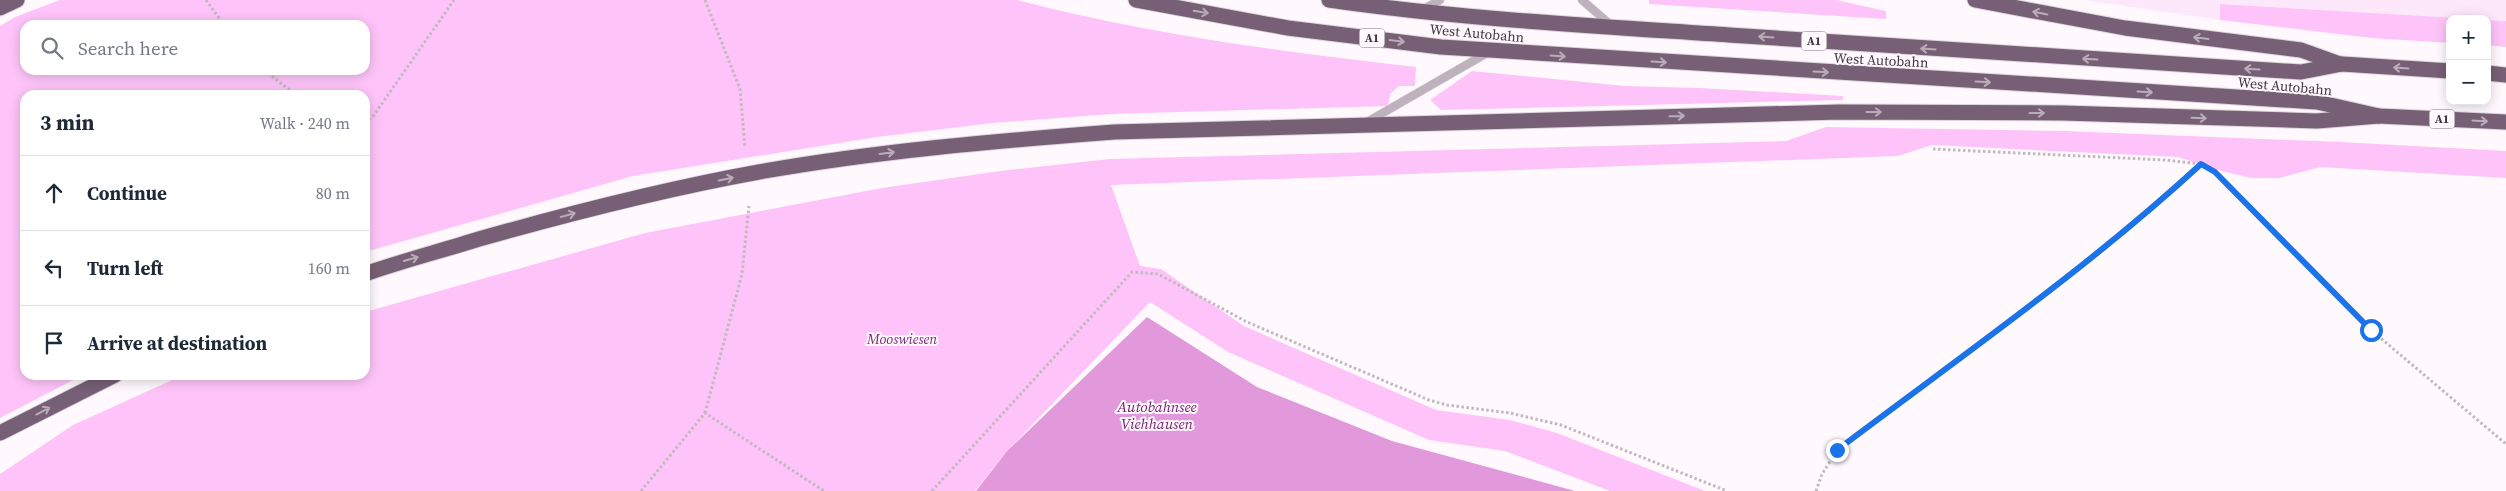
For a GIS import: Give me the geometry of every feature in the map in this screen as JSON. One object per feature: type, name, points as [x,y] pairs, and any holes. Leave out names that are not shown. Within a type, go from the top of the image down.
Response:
[{"type":"highway","points":[[0,8],[17,0]]},
{"type":"highway","name":"West Autobahn","points":[[1136,0],[1288,28],[1441,47],[2317,102],[2379,116],[2506,122]]},
{"type":"highway","name":"West Autobahn","points":[[1329,0],[1513,21],[2301,72],[2342,64],[2446,71]]},
{"type":"highway","points":[[1975,0],[2125,28],[2301,50],[2342,64]]},
{"type":"highway","points":[[2491,73],[2506,74]]},
{"type":"highway","points":[[370,272],[511,230],[644,196],[760,172],[862,157],[996,141],[1114,132],[1839,112],[2064,113],[2317,122],[2379,116]]},
{"type":"highway","points":[[0,433],[105,380]]},
{"type":"lane","points":[[1415,11],[1431,6],[1440,0]]},
{"type":"lane","points":[[1582,0],[1614,27]]},
{"type":"lane","points":[[1363,124],[1490,51]]},
{"type":"path","points":[[206,0],[220,20]]},
{"type":"path","points":[[370,119],[454,0]]},
{"type":"path","points":[[705,0],[740,88],[746,148]]},
{"type":"path","points":[[270,75],[290,90]]},
{"type":"path","points":[[1933,149],[2165,160],[2201,164],[2215,172],[2371,330],[2506,444]]},
{"type":"path","points":[[1816,491],[1822,474],[1837,450],[2073,274],[2149,212],[2201,164]]},
{"type":"path","points":[[641,491],[705,413],[742,274],[750,206]]},
{"type":"path","points":[[932,491],[1132,272],[1158,274],[1247,322],[1429,400],[1447,405],[1510,413],[1561,425],[1727,491]]},
{"type":"path","points":[[705,413],[824,491]]},
{"type":"shaded area","points":[[2084,0],[2506,0],[2506,21],[2491,20],[2491,15],[2446,15],[2446,17],[2221,4],[2220,20]]},
{"type":"green space","points":[[60,0],[1017,0],[1116,23],[1215,41],[1416,67],[1415,86],[1399,86],[1390,94],[1388,106],[1111,114],[993,123],[877,137],[633,176],[370,251],[370,90],[20,90],[20,380],[73,380],[0,418],[0,26],[15,17]]},
{"type":"green space","points":[[1649,0],[1836,0],[1886,11],[1886,19],[1649,4]]},
{"type":"green space","points":[[2220,4],[2446,17],[2446,43],[2372,38],[2220,20]]},
{"type":"green space","points":[[2491,20],[2506,21],[2506,47],[2491,45]]},
{"type":"green space","points":[[1472,71],[1625,86],[1843,96],[1843,100],[1441,110],[1430,100]]},
{"type":"green space","name":"Mooswiesen","points":[[1826,127],[2065,131],[2341,142],[2506,151],[2506,178],[2320,167],[2280,178],[2251,178],[2178,157],[1932,145],[1898,156],[1111,185],[1140,266],[1161,269],[1244,326],[1436,410],[1510,420],[1557,433],[1705,491],[1610,491],[1505,451],[1429,440],[1228,352],[1150,302],[1007,451],[975,491],[0,491],[0,474],[73,425],[172,380],[370,380],[370,311],[645,233],[882,188],[1000,171],[1109,159],[1786,141]]},
{"type":"water","name":"Autobahnsee Viehhausen","points":[[1147,317],[1257,387],[1392,441],[1575,491],[976,491],[1007,451]]},
{"type":"route","points":[[1837,450],[1995,330],[2073,274],[2149,212],[2201,164],[2215,172],[2371,330]]}]
